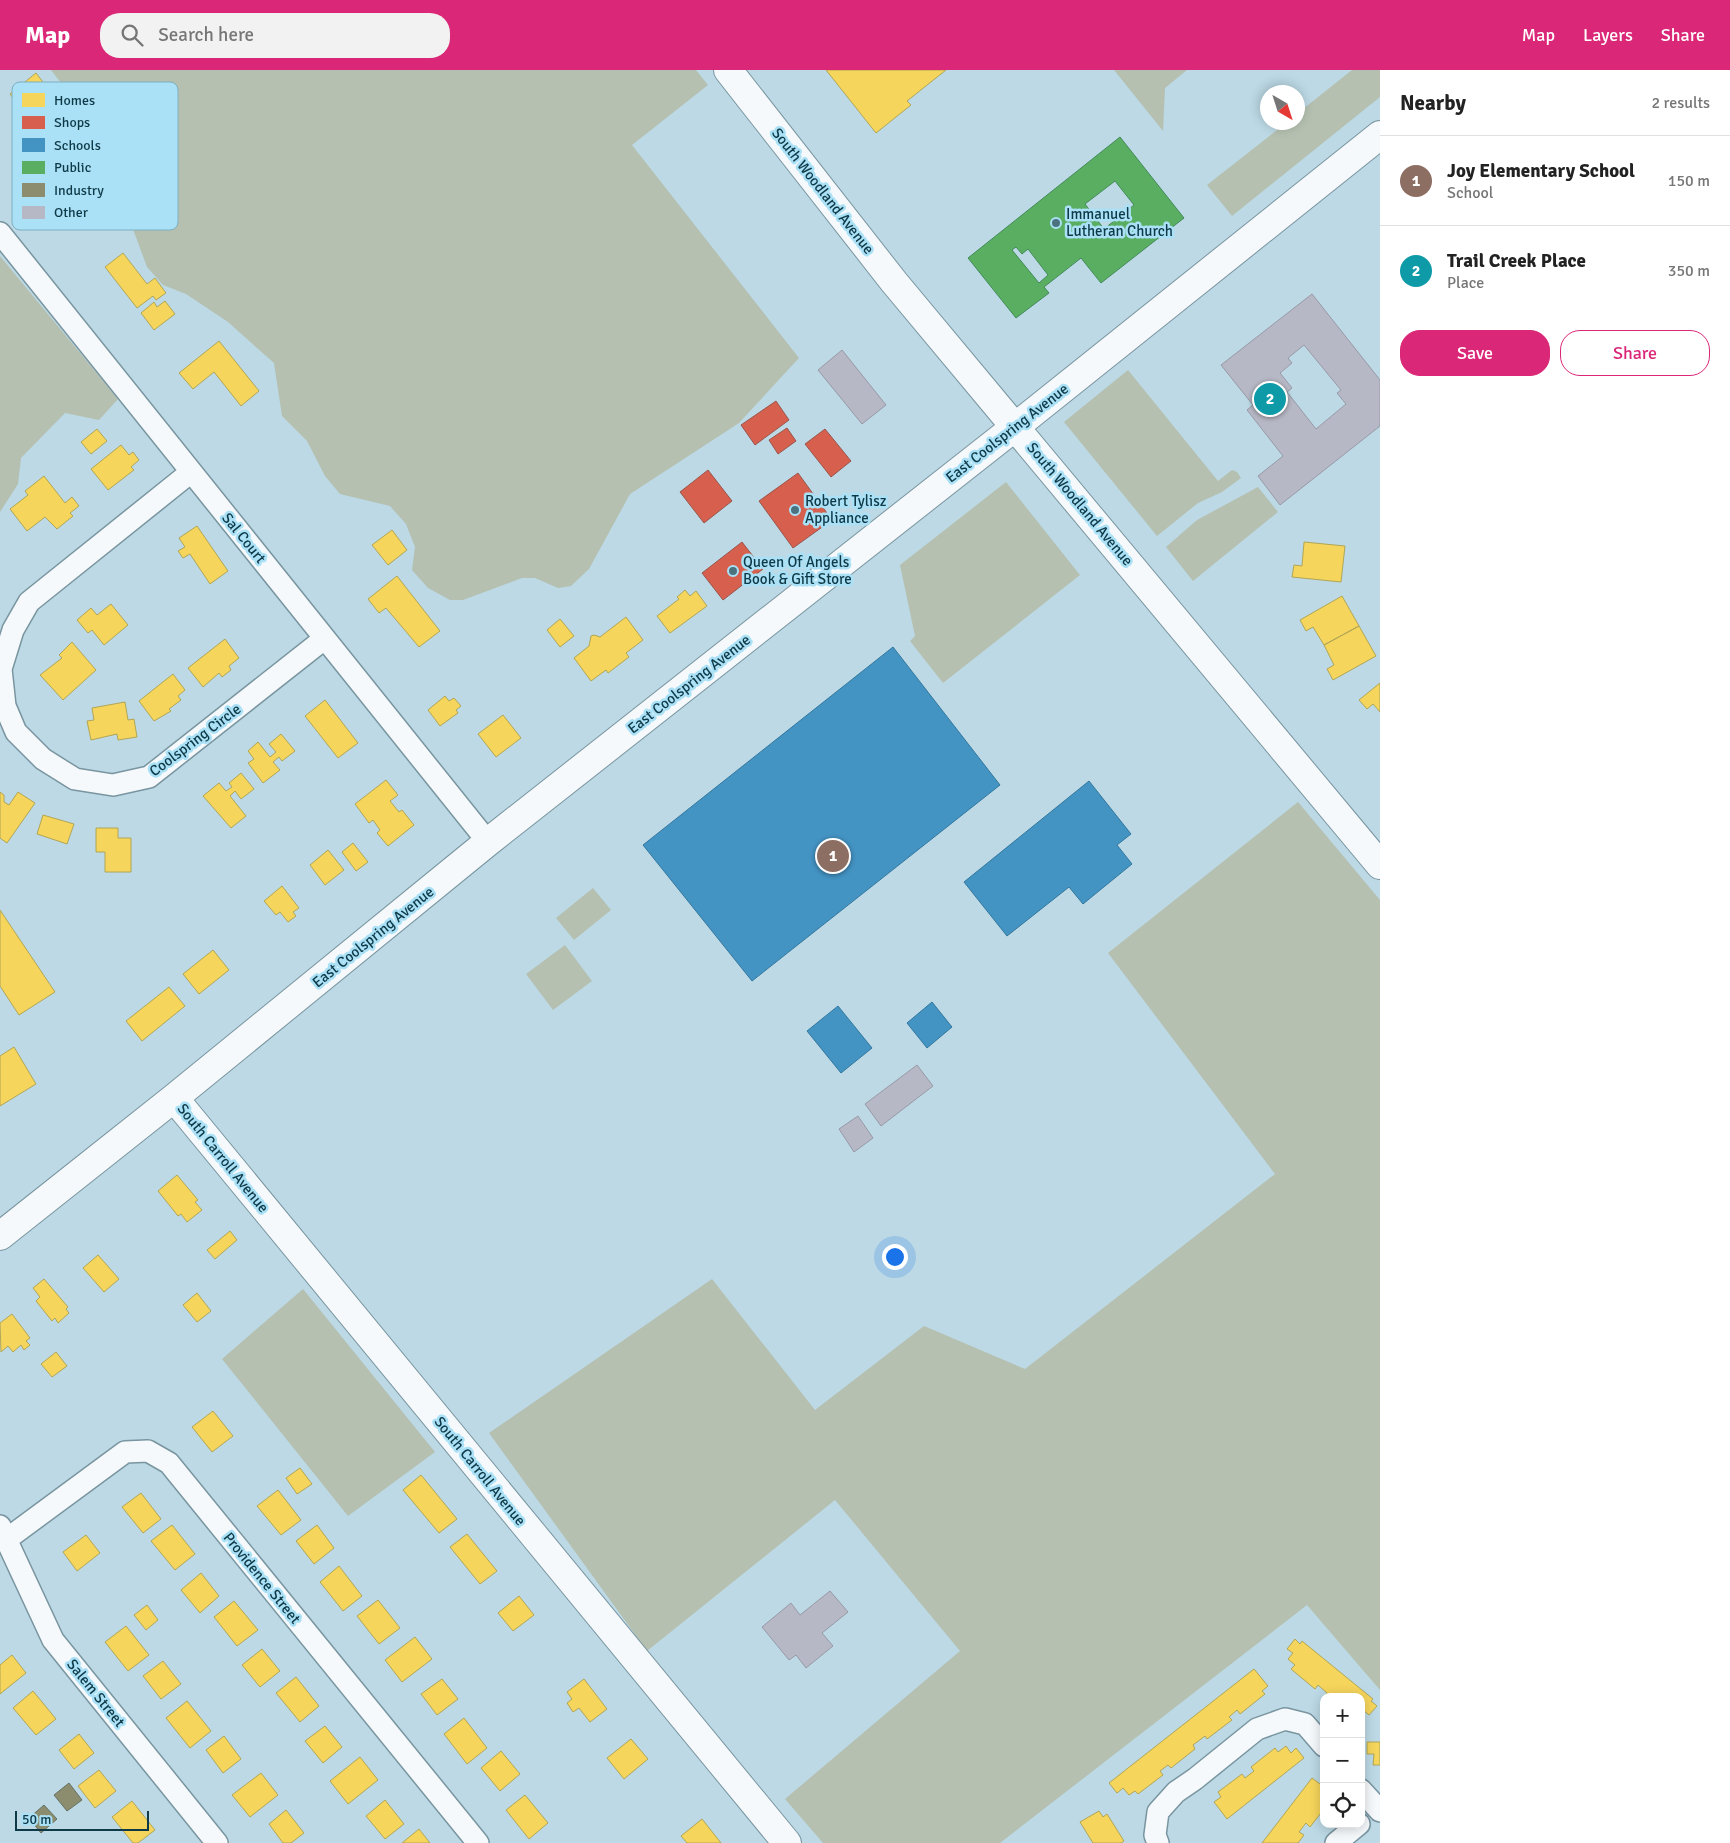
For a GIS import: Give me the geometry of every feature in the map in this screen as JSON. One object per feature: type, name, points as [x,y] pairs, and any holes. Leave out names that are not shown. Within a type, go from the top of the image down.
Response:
[{"type":"street","name":"South Woodland Avenue","points":[[728,70],[894,282],[1380,864]]},
{"type":"street","name":"East Coolspring Avenue","points":[[0,1236],[174,1098],[488,842],[1015,427],[1380,134]]},
{"type":"street","name":"Sal Court","points":[[0,232],[488,842]]},
{"type":"street","name":"Coolspring Circle","points":[[191,472],[29,602],[14,630],[1,669],[6,706],[16,732],[43,759],[75,778],[113,785],[149,776],[324,639]]},
{"type":"street","name":"South Carroll Avenue","points":[[174,1098],[787,1843]]},
{"type":"street","name":"Providence Street","points":[[4,1533],[125,1452],[148,1451],[169,1463],[478,1843]]},
{"type":"street","name":"Salem Street","points":[[4,1533],[53,1640],[217,1843]]},
{"type":"street","points":[[1158,1843],[1155,1835],[1158,1812],[1176,1792],[1257,1730],[1285,1719],[1305,1724],[1320,1741]]},
{"type":"street","points":[[1365,1795],[1380,1813],[1365,1821]]},
{"type":"street","points":[[1336,1843],[1355,1828]]},
{"type":"green space","points":[[51,70],[696,70],[708,85],[632,145],[799,358],[739,423],[630,494],[589,569],[571,586],[558,588],[535,578],[522,578],[463,600],[450,600],[428,588],[412,570],[415,547],[406,524],[390,506],[340,494],[325,476],[307,441],[282,416],[274,363],[228,322],[186,294],[163,285],[147,267],[133,230],[178,230],[178,82],[60,82]]},
{"type":"green space","points":[[1114,70],[1187,70],[1165,88],[1163,131]]},
{"type":"green space","points":[[1352,70],[1380,70],[1380,97],[1232,216],[1207,185],[1277,130],[1305,130],[1305,107]]},
{"type":"green space","points":[[0,256],[118,399],[99,420],[65,413],[21,458],[18,484],[0,512]]},
{"type":"green space","points":[[1128,370],[1218,481],[1232,470],[1237,472],[1241,478],[1222,492],[1198,503],[1157,536],[1064,422]]},
{"type":"green space","points":[[1006,482],[1080,575],[943,683],[910,641],[915,636],[900,565]]},
{"type":"green space","points":[[1258,487],[1278,512],[1193,581],[1166,547],[1197,520]]},
{"type":"green space","points":[[1298,802],[1380,900],[1380,1690],[1307,1605],[1000,1843],[823,1843],[785,1799],[960,1651],[835,1500],[647,1651],[489,1433],[712,1279],[815,1410],[924,1326],[1025,1369],[1275,1174],[1108,953]]},
{"type":"green space","points":[[593,888],[611,910],[574,940],[556,918]]},
{"type":"green space","points":[[565,945],[592,981],[553,1010],[526,974]]},
{"type":"green space","points":[[303,1289],[435,1452],[348,1516],[222,1359]]},
{"type":"building: Homes","points":[[826,70],[946,70],[907,101],[911,105],[876,133]]},
{"type":"building: Homes","points":[[36,73],[43,82],[25,82]]},
{"type":"building: Homes","points":[[123,253],[147,284],[155,278],[166,293],[156,300],[153,296],[137,308],[105,267]]},
{"type":"building: Homes","points":[[165,301],[175,314],[154,330],[141,313],[154,302],[157,307]]},
{"type":"building: Homes","points":[[219,341],[259,391],[241,406],[214,372],[193,389],[179,373]]},
{"type":"building: Homes","points":[[97,429],[107,441],[91,454],[81,442]]},
{"type":"building: Homes","points":[[121,445],[129,455],[133,452],[139,460],[131,467],[134,470],[108,490],[91,469]]},
{"type":"building: Homes","points":[[44,476],[65,503],[72,497],[79,506],[70,513],[73,516],[57,529],[45,517],[27,531],[10,509],[28,495],[25,491]]},
{"type":"building: Homes","points":[[197,526],[228,571],[210,584],[190,554],[183,558],[178,551],[185,547],[179,538]]},
{"type":"building: Homes","points":[[392,530],[407,550],[388,565],[372,545]]},
{"type":"building: Homes","points":[[1304,542],[1345,546],[1341,582],[1292,577],[1294,565],[1302,566]]},
{"type":"building: Homes","points":[[397,576],[440,631],[419,647],[386,608],[379,613],[368,599]]},
{"type":"building: Homes","points":[[685,590],[690,596],[696,591],[707,606],[670,633],[657,616],[679,599],[677,597]]},
{"type":"building: Homes","points":[[1342,596],[1359,626],[1324,645],[1313,627],[1306,631],[1300,620]]},
{"type":"building: Homes","points":[[111,604],[128,625],[104,645],[92,630],[88,633],[77,620],[91,608],[97,615]]},
{"type":"building: Homes","points":[[626,617],[643,640],[626,653],[629,657],[608,673],[606,670],[591,681],[574,658],[589,646],[591,636],[600,637]]},
{"type":"building: Homes","points":[[560,619],[574,636],[560,647],[547,630]]},
{"type":"building: Homes","points":[[1359,626],[1376,656],[1333,680],[1327,669],[1334,665],[1324,645]]},
{"type":"building: Homes","points":[[225,639],[239,658],[229,666],[231,670],[222,677],[219,673],[203,687],[188,668]]},
{"type":"building: Homes","points":[[72,642],[96,670],[63,700],[40,675],[62,658],[59,655]]},
{"type":"building: Homes","points":[[173,674],[185,690],[178,696],[181,700],[169,709],[171,711],[154,721],[139,701]]},
{"type":"building: Homes","points":[[1380,683],[1380,712],[1373,704],[1367,709],[1359,700]]},
{"type":"building: Homes","points":[[445,696],[449,701],[454,698],[461,706],[456,710],[458,713],[440,726],[428,710]]},
{"type":"building: Homes","points":[[325,700],[358,743],[338,758],[305,716]]},
{"type":"building: Homes","points":[[125,702],[128,720],[134,719],[137,737],[118,740],[117,734],[91,740],[87,721],[94,720],[92,708]]},
{"type":"building: Homes","points":[[503,715],[521,738],[496,757],[478,734]]},
{"type":"building: Homes","points":[[281,734],[295,751],[282,761],[279,757],[273,762],[280,770],[263,783],[248,763],[254,759],[248,751],[258,742],[270,757],[276,752],[269,744]]},
{"type":"building: Homes","points":[[241,773],[254,789],[241,799],[235,791],[230,796],[246,816],[231,828],[203,796],[219,783],[226,791],[232,787],[229,783]]},
{"type":"building: Homes","points":[[386,780],[398,795],[390,801],[399,812],[402,810],[414,825],[388,846],[377,833],[380,830],[373,820],[369,823],[355,804]]},
{"type":"building: Homes","points":[[0,792],[4,795],[4,802],[9,805],[18,792],[35,803],[7,843],[0,838]]},
{"type":"building: Homes","points":[[43,815],[74,824],[67,844],[37,834]]},
{"type":"building: Homes","points":[[96,828],[118,828],[118,838],[131,838],[131,872],[105,872],[105,852],[96,852]]},
{"type":"building: Homes","points":[[353,843],[368,862],[356,871],[342,852]]},
{"type":"building: Homes","points":[[328,850],[344,870],[325,885],[310,865]]},
{"type":"building: Homes","points":[[282,886],[299,908],[293,912],[296,916],[288,922],[280,912],[276,915],[264,901]]},
{"type":"building: Homes","points":[[0,910],[55,992],[19,1015],[0,986]]},
{"type":"building: Homes","points":[[213,950],[229,970],[199,994],[183,974]]},
{"type":"building: Homes","points":[[169,987],[185,1006],[142,1041],[126,1021]]},
{"type":"building: Homes","points":[[14,1047],[36,1084],[0,1106],[0,1056]]},
{"type":"building: Homes","points":[[177,1175],[198,1200],[195,1202],[202,1210],[187,1222],[181,1214],[178,1216],[158,1191]]},
{"type":"building: Homes","points":[[230,1231],[237,1240],[215,1259],[207,1250]]},
{"type":"building: Homes","points":[[98,1255],[119,1279],[104,1292],[83,1268]]},
{"type":"building: Homes","points":[[44,1279],[68,1307],[66,1309],[69,1313],[58,1323],[55,1318],[52,1321],[36,1301],[40,1297],[33,1288]]},
{"type":"building: Homes","points":[[197,1293],[211,1311],[197,1322],[183,1305]]},
{"type":"building: Homes","points":[[12,1314],[30,1338],[26,1341],[30,1345],[24,1350],[21,1345],[13,1352],[8,1346],[1,1352],[0,1323]]},
{"type":"building: Homes","points":[[56,1352],[67,1366],[52,1377],[41,1364]]},
{"type":"building: Homes","points":[[213,1411],[233,1436],[212,1452],[192,1427]]},
{"type":"building: Homes","points":[[300,1468],[312,1484],[297,1494],[286,1478]]},
{"type":"building: Homes","points":[[421,1475],[457,1519],[439,1533],[403,1490]]},
{"type":"building: Homes","points":[[278,1490],[301,1520],[281,1535],[257,1506]]},
{"type":"building: Homes","points":[[141,1493],[161,1519],[143,1533],[122,1507]]},
{"type":"building: Homes","points":[[172,1525],[195,1554],[175,1570],[151,1541]]},
{"type":"building: Homes","points":[[317,1525],[334,1548],[314,1564],[296,1541]]},
{"type":"building: Homes","points":[[467,1534],[497,1571],[480,1584],[450,1547]]},
{"type":"building: Homes","points":[[86,1535],[100,1553],[77,1571],[63,1552]]},
{"type":"building: Homes","points":[[339,1566],[362,1596],[343,1611],[320,1582]]},
{"type":"building: Homes","points":[[201,1573],[219,1596],[200,1613],[181,1590]]},
{"type":"building: Homes","points":[[519,1596],[534,1615],[513,1631],[498,1613]]},
{"type":"building: Homes","points":[[378,1600],[400,1628],[379,1644],[357,1616]]},
{"type":"building: Homes","points":[[234,1601],[258,1630],[237,1646],[214,1617]]},
{"type":"building: Homes","points":[[147,1605],[158,1620],[146,1630],[134,1615]]},
{"type":"building: Homes","points":[[126,1626],[149,1655],[128,1671],[105,1642]]},
{"type":"building: Homes","points":[[415,1637],[432,1659],[402,1682],[385,1660]]},
{"type":"building: Homes","points":[[1295,1639],[1300,1644],[1302,1641],[1373,1699],[1371,1701],[1377,1706],[1369,1715],[1365,1712],[1365,1693],[1327,1693],[1318,1685],[1315,1689],[1291,1669],[1295,1665],[1288,1659],[1293,1653],[1287,1649]]},
{"type":"building: Homes","points":[[262,1649],[280,1671],[260,1687],[242,1665]]},
{"type":"building: Homes","points":[[12,1655],[26,1673],[0,1694],[0,1665]]},
{"type":"building: Homes","points":[[163,1661],[181,1684],[161,1699],[143,1676]]},
{"type":"building: Homes","points":[[1254,1669],[1268,1686],[1262,1691],[1265,1694],[1240,1714],[1237,1710],[1229,1717],[1232,1720],[1207,1739],[1205,1736],[1193,1745],[1195,1749],[1171,1768],[1168,1765],[1160,1771],[1163,1775],[1138,1794],[1135,1791],[1129,1795],[1123,1788],[1117,1793],[1109,1783]]},
{"type":"building: Homes","points":[[296,1677],[319,1706],[300,1722],[276,1693]]},
{"type":"building: Homes","points":[[442,1679],[458,1699],[437,1715],[421,1694]]},
{"type":"building: Homes","points":[[584,1679],[607,1709],[590,1722],[579,1708],[573,1712],[567,1703],[572,1699],[567,1692]]},
{"type":"building: Homes","points":[[33,1691],[56,1719],[36,1735],[13,1708]]},
{"type":"building: Homes","points":[[187,1701],[211,1731],[190,1748],[166,1718]]},
{"type":"building: Homes","points":[[464,1718],[487,1748],[467,1764],[444,1734]]},
{"type":"building: Homes","points":[[325,1726],[342,1747],[323,1763],[305,1741]]},
{"type":"building: Homes","points":[[79,1734],[94,1753],[74,1769],[59,1750]]},
{"type":"building: Homes","points":[[224,1736],[241,1759],[223,1773],[206,1750]]},
{"type":"building: Homes","points":[[631,1739],[648,1759],[624,1779],[607,1758]]},
{"type":"building: Homes","points":[[1367,1742],[1380,1742],[1380,1765],[1373,1765],[1374,1754],[1367,1754]]},
{"type":"building: Homes","points":[[1286,1746],[1291,1753],[1296,1748],[1304,1758],[1227,1819],[1214,1802],[1221,1797],[1218,1792],[1242,1774],[1245,1778],[1254,1771],[1251,1767],[1275,1748],[1278,1752]]},
{"type":"building: Homes","points":[[501,1751],[520,1774],[500,1791],[481,1768]]},
{"type":"building: Homes","points":[[360,1757],[378,1780],[348,1804],[330,1781]]},
{"type":"building: Homes","points":[[99,1770],[116,1791],[95,1808],[78,1786]]},
{"type":"building: Homes","points":[[261,1773],[278,1795],[250,1817],[232,1795]]},
{"type":"building: Homes","points":[[1312,1778],[1320,1784],[1320,1814],[1310,1827],[1306,1823],[1299,1832],[1304,1835],[1298,1843],[1262,1843]]},
{"type":"building: Homes","points":[[525,1795],[548,1823],[529,1839],[506,1810]]},
{"type":"building: Homes","points":[[385,1800],[404,1824],[385,1839],[366,1816]]},
{"type":"building: Homes","points":[[132,1801],[155,1830],[138,1843],[133,1843],[112,1817]]},
{"type":"building: Homes","points":[[286,1810],[304,1833],[291,1843],[283,1843],[269,1824]]},
{"type":"building: Homes","points":[[1099,1811],[1103,1817],[1107,1814],[1124,1841],[1121,1843],[1093,1843],[1080,1822]]},
{"type":"building: Homes","points":[[702,1819],[721,1843],[687,1843],[681,1836]]},
{"type":"building: Homes","points":[[419,1829],[430,1843],[402,1843]]},
{"type":"building: Shops","points":[[776,401],[789,420],[755,445],[741,425]]},
{"type":"building: Shops","points":[[787,428],[796,441],[778,454],[769,440]]},
{"type":"building: Shops","points":[[825,429],[851,461],[831,477],[805,444]]},
{"type":"building: Shops","points":[[708,470],[732,501],[704,523],[680,492]]},
{"type":"building: Shops","name":"Robert Tylisz Appliance","points":[[798,473],[832,520],[793,548],[759,501]]},
{"type":"building: Shops","name":"Queen Of Angels Book & Gift Store","points":[[742,542],[763,569],[723,600],[702,573]]},
{"type":"building: Schools","points":[[893,647],[1000,785],[752,981],[643,845]]},
{"type":"building: Schools","points":[[1089,781],[1131,834],[1117,845],[1132,864],[1083,904],[1069,887],[1007,936],[964,882]]},
{"type":"building: Schools","points":[[932,1002],[952,1027],[927,1048],[907,1023]]},
{"type":"building: Schools","points":[[838,1006],[872,1048],[841,1073],[807,1031]]},
{"type":"building: Public","name":"Immanuel Lutheran Church","points":[[1120,137],[1184,218],[1101,283],[1081,258],[1044,287],[1049,293],[1016,318],[968,258]],"holes":[[[1115,181],[1134,205],[1104,229],[1085,204]],[[1016,247],[1022,254],[1028,249],[1048,275],[1039,283],[1012,250]]]},
{"type":"building: Industry","points":[[69,1783],[82,1800],[67,1811],[54,1795]]},
{"type":"building: Industry","points":[[44,1805],[57,1819],[41,1833],[29,1818]]},
{"type":"building: Other","points":[[1312,294],[1380,380],[1380,426],[1280,505],[1258,476],[1283,456],[1247,410],[1253,405],[1221,365]],"holes":[[[1304,345],[1341,390],[1337,393],[1346,404],[1316,429],[1287,392],[1292,388],[1280,373],[1292,363],[1288,358]]]},
{"type":"building: Other","points":[[842,350],[886,405],[862,424],[818,370]]},
{"type":"building: Other","points":[[917,1065],[933,1086],[881,1126],[865,1104]]},
{"type":"building: Other","points":[[858,1116],[873,1138],[854,1152],[839,1129]]},
{"type":"building: Other","points":[[830,1591],[848,1612],[822,1633],[833,1646],[806,1668],[796,1655],[789,1660],[762,1627],[791,1603],[800,1615]]},
{"type":"place","name":"Immanuel Lutheran Church","points":[[1056,223]]},
{"type":"place","name":"Trail Creek Place","points":[[1270,399]]},
{"type":"place","name":"Robert Tylisz Appliance","points":[[795,510]]},
{"type":"place","name":"Queen Of Angels Book & Gift Store","points":[[733,571]]},
{"type":"place","name":"Joy Elementary School","points":[[833,856]]}]
